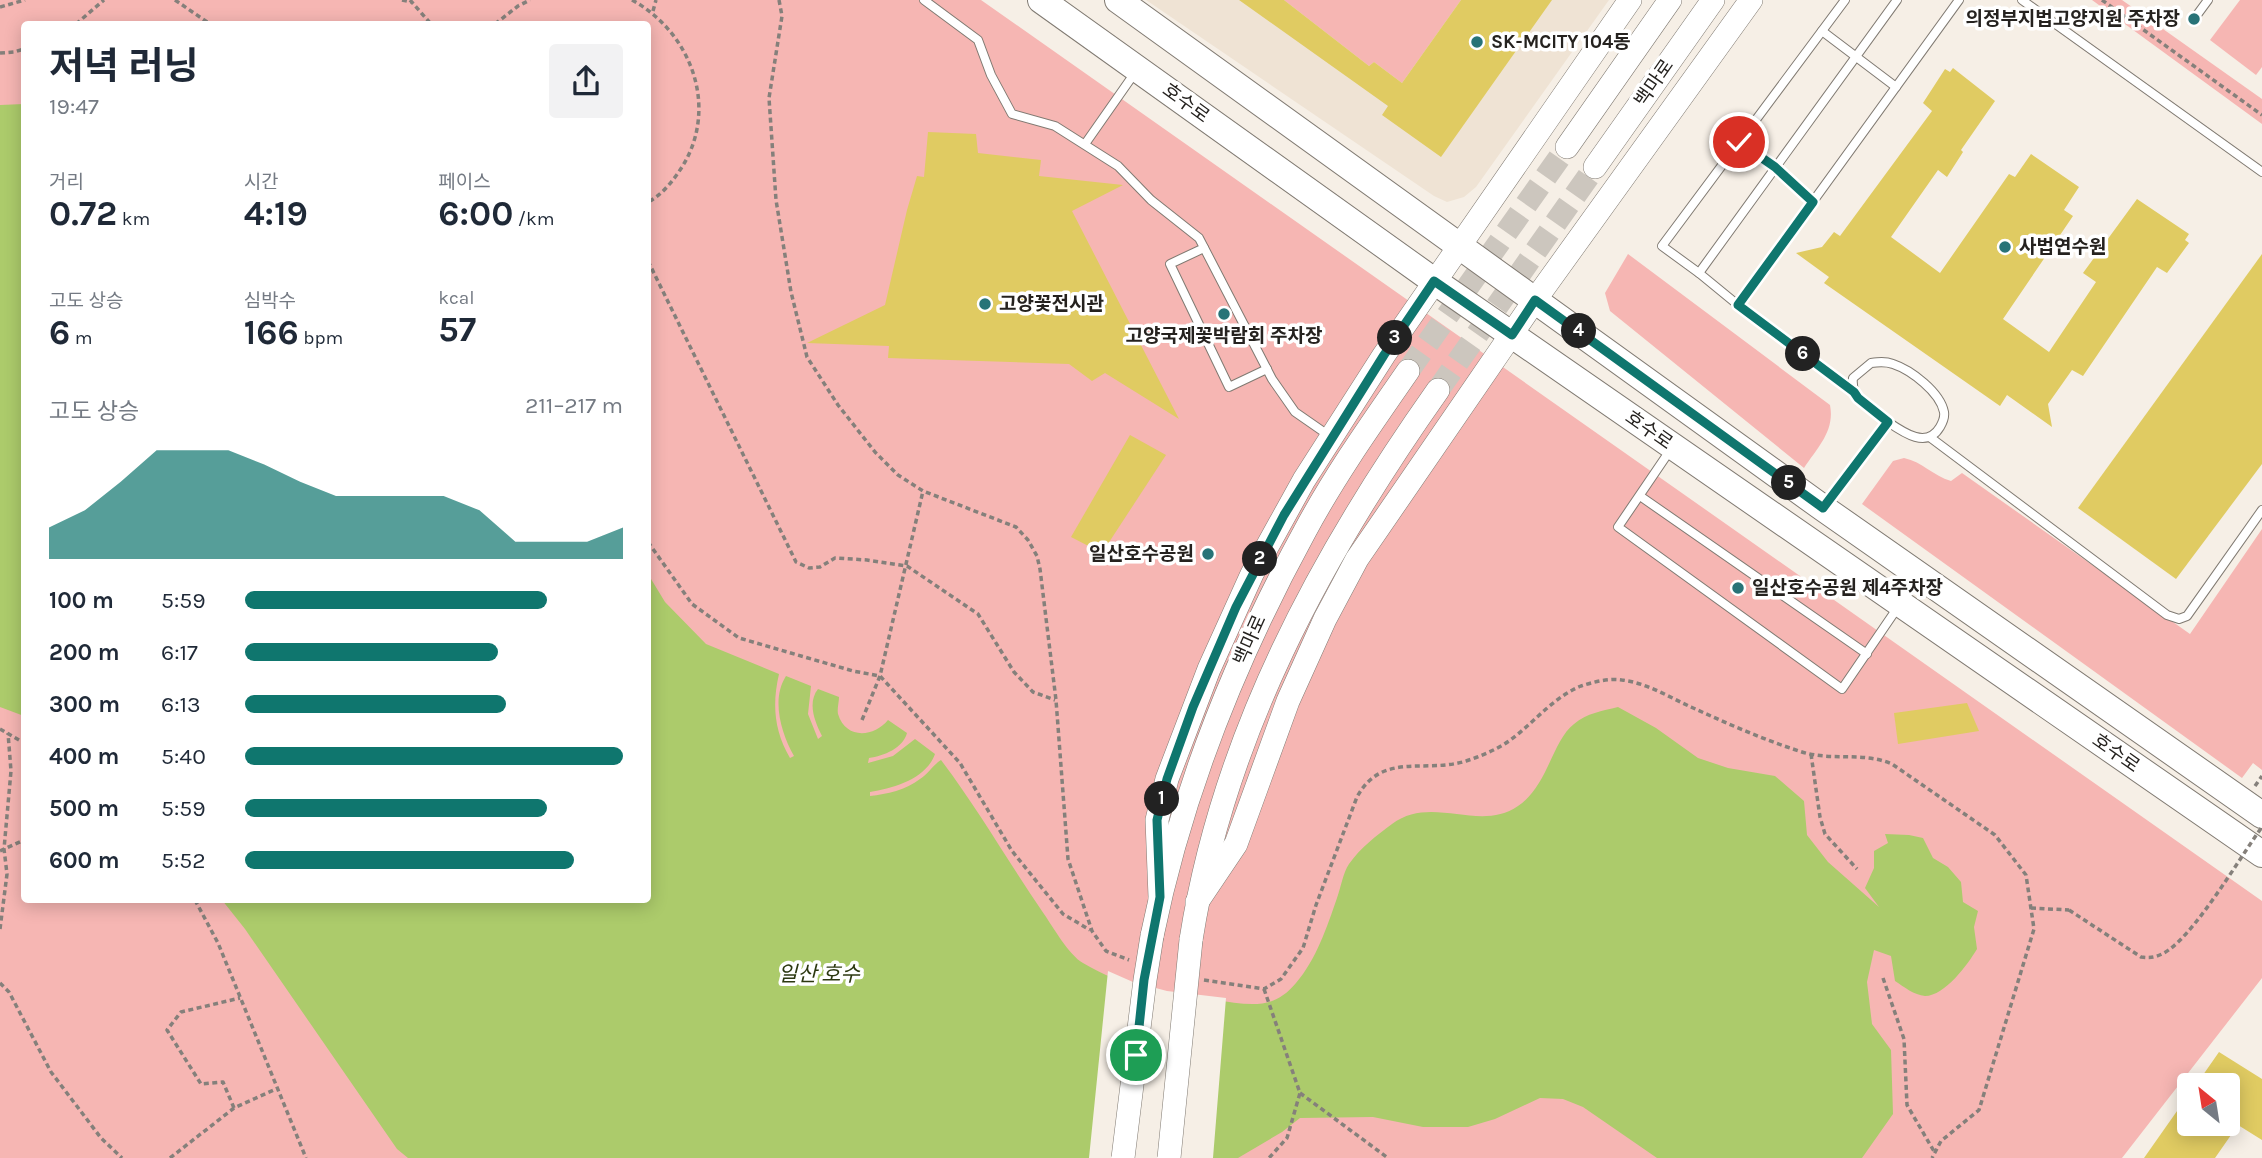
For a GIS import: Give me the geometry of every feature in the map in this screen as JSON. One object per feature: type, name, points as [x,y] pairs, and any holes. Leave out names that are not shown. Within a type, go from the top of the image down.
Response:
[{"type":"main road","name":"호수로","points":[[1041,0],[1434,281],[2262,854]]},
{"type":"main road","name":"호수로","points":[[1118,0],[1823,508],[2262,815]]},
{"type":"main road","points":[[1160,897],[1157,820],[1179,744],[1241,596],[1284,515],[1384,355],[1630,0]]},
{"type":"main road","name":"백마로","points":[[1567,147],[1670,0]]},
{"type":"main road","name":"백마로","points":[[1595,167],[1713,0]]},
{"type":"main road","points":[[1197,902],[1236,844],[1291,692],[1357,559],[1535,300],[1751,0]]},
{"type":"main road","name":"백마로","points":[[1123,1158],[1144,980],[1152,936],[1160,897],[1198,771],[1257,623],[1306,529],[1408,371]]},
{"type":"main road","name":"백마로","points":[[1169,1158],[1197,902],[1239,758],[1265,690],[1319,575],[1355,513],[1438,390]]},
{"type":"lane","points":[[924,0],[978,40],[991,75],[1012,114],[1055,126],[1085,144],[1118,166],[1152,200],[1199,238],[1267,369],[1294,412],[1331,438]]},
{"type":"lane","points":[[1845,0],[1662,246],[1854,392],[1888,422],[1913,436],[1931,438],[2167,615],[2174,618],[2187,616],[2262,510]]},
{"type":"lane","points":[[1699,273],[1897,0]]},
{"type":"lane","points":[[1738,305],[1959,0]]},
{"type":"lane","points":[[2022,0],[2262,172]]},
{"type":"lane","points":[[2194,19],[2208,0]]},
{"type":"lane","points":[[1822,31],[1896,87]]},
{"type":"lane","points":[[1085,144],[1138,68]]},
{"type":"lane","points":[[1739,142],[1775,167],[1813,202]]},
{"type":"lane","points":[[1204,248],[1170,264],[1229,387],[1267,369]]},
{"type":"lane","points":[[1854,392],[1853,377],[1863,367],[1879,362],[1899,366],[1926,386],[1943,409],[1943,422],[1931,438]]},
{"type":"lane","points":[[1823,508],[1888,422]]},
{"type":"lane","points":[[1672,446],[1618,527],[1842,689],[1900,604]]},
{"type":"lane","points":[[1640,496],[1867,654]]},
{"type":"path","points":[[0,7],[25,0]]},
{"type":"path","points":[[80,21],[104,0]]},
{"type":"path","points":[[175,0],[206,21]]},
{"type":"path","points":[[402,0],[410,1],[428,21]]},
{"type":"path","points":[[499,21],[530,0]]},
{"type":"path","points":[[632,0],[652,13],[676,38],[692,68],[700,102],[700,121],[691,152],[674,180],[651,199]]},
{"type":"path","points":[[652,13],[656,0]]},
{"type":"path","points":[[779,0],[782,16],[769,98],[776,200],[791,292],[807,357],[838,405],[875,452],[898,475],[923,491],[1016,527],[1037,556],[1056,701],[1068,859],[1092,931],[1106,951],[1134,961]]},
{"type":"path","points":[[2102,0],[2262,116]]},
{"type":"path","points":[[0,53],[21,50]]},
{"type":"path","points":[[651,267],[796,562],[808,568],[820,567],[835,558],[907,566],[978,614],[1014,672],[1033,692],[1056,701]]},
{"type":"path","points":[[862,720],[880,676],[923,491]]},
{"type":"path","points":[[651,546],[692,604],[739,638],[853,671],[880,676],[960,763],[1012,851],[1063,914],[1092,931]]},
{"type":"path","points":[[1197,979],[1265,989],[1281,979],[1303,948],[1316,905],[1357,797],[1365,783],[1381,771],[1462,762],[1488,753],[1509,741],[1561,697],[1601,680],[1621,679],[1646,686],[1737,728],[1811,754],[1877,758],[1892,764],[1994,835],[2026,875],[2034,929],[1979,1110],[1941,1141],[1932,1158]]},
{"type":"path","points":[[0,729],[21,741]]},
{"type":"path","points":[[0,929],[7,874],[2,850],[11,771],[8,733]]},
{"type":"path","points":[[1811,754],[1825,834],[1857,869]]},
{"type":"path","points":[[2031,908],[2068,910],[2141,957],[2152,958],[2164,954],[2195,924],[2262,827]]},
{"type":"path","points":[[2,850],[21,841]]},
{"type":"path","points":[[197,903],[218,943],[306,1158]]},
{"type":"path","points":[[1883,978],[1904,1039],[1907,1105],[1935,1153]]},
{"type":"path","points":[[0,983],[9,992],[51,1072],[101,1138],[122,1158]]},
{"type":"path","points":[[1265,989],[1300,1093],[1287,1138],[1269,1158]]},
{"type":"path","points":[[234,1108],[223,1082],[201,1084],[167,1030],[181,1012],[240,998]]},
{"type":"path","points":[[170,1158],[234,1108],[277,1089]]},
{"type":"path","points":[[1300,1093],[1388,1158]]},
{"type":"shaded area","name":"일산호수공원","points":[[0,0],[981,0],[2262,901],[2262,978],[2188,1073],[2177,1073],[2177,1087],[2122,1158],[0,1158]]},
{"type":"shaded area","points":[[1146,0],[1609,0],[1476,187],[1464,197],[1447,202],[1434,196]]},
{"type":"shaded area","points":[[1284,0],[1461,0],[1402,83],[1374,62],[1369,66]]},
{"type":"shaded area","points":[[2092,0],[2122,0],[2262,99],[2262,124]]},
{"type":"shaded area","points":[[2240,0],[2262,0],[2262,67],[2256,75],[2210,40]]},
{"type":"shaded area","points":[[1628,254],[1830,405],[1828,431],[1804,468],[1610,311],[1605,293]]},
{"type":"shaded area","points":[[1904,458],[1951,481],[1962,473],[2190,634],[2262,529],[2262,770],[2253,763],[2242,778],[1862,504],[1893,461]]},
{"type":"water","points":[[21,104],[21,715],[0,707],[0,105]]},
{"type":"water","name":"일산 호수","points":[[651,579],[665,602],[706,644],[779,674],[776,717],[790,758],[794,756],[782,727],[779,705],[779,695],[786,676],[811,686],[808,714],[818,739],[822,736],[815,719],[813,700],[818,689],[839,697],[838,714],[847,728],[854,732],[875,730],[888,720],[907,733],[905,738],[892,750],[869,758],[868,763],[893,756],[915,739],[935,754],[931,763],[917,776],[899,785],[870,792],[870,796],[909,786],[941,760],[1072,954],[1098,971],[1146,989],[1248,1004],[1278,998],[1296,983],[1315,954],[1347,868],[1369,842],[1392,824],[1423,812],[1487,816],[1518,806],[1536,787],[1560,741],[1574,724],[1589,715],[1618,707],[1656,728],[1698,758],[1728,768],[1775,776],[1804,801],[1807,835],[1828,862],[1879,907],[1865,888],[1874,868],[1874,851],[1888,843],[1885,834],[1923,838],[1933,858],[1948,867],[1961,882],[1963,902],[1978,911],[1974,927],[1977,949],[1948,985],[1933,995],[1925,996],[1913,992],[1895,981],[1891,956],[1874,950],[1867,982],[1872,1024],[1891,1050],[1893,1114],[1862,1158],[1657,1158],[1583,1107],[1563,1099],[1540,1098],[1495,1119],[1468,1127],[1423,1127],[1373,1117],[1300,1118],[1238,1158],[408,1158],[397,1149],[224,903],[651,903]]},
{"type":"pier","points":[[1108,971],[1133,982],[1167,991],[1226,998],[1213,1158],[1089,1158]]},
{"type":"building","name":"SK-MCITY 104동","points":[[1239,0],[1284,0],[1369,66],[1374,62],[1402,83],[1461,0],[1552,0],[1441,157],[1382,115],[1388,106]]},
{"type":"building","name":"사법연수원","points":[[1953,68],[1995,101],[1961,150],[1963,152],[1947,177],[1938,170],[1891,237],[1940,273],[2009,174],[2015,177],[2031,154],[2079,187],[2064,210],[2073,216],[2003,319],[2049,352],[2096,282],[2083,273],[2137,199],[2189,234],[2185,240],[2189,243],[2167,273],[2157,267],[2083,376],[2072,370],[2048,404],[2052,427],[2007,395],[2000,406],[1824,283],[1829,277],[1796,253],[1822,247],[1834,232],[1840,236],[1932,111],[1923,103],[1945,69],[1950,72]]},
{"type":"building","points":[[928,132],[976,134],[978,153],[1041,160],[1039,176],[1123,185],[1072,211],[1179,419],[1105,373],[1092,381],[1069,364],[888,358],[889,346],[807,343],[885,305],[917,176],[924,177]]},
{"type":"building","points":[[2262,254],[2262,464],[2176,579],[2078,508]]},
{"type":"building","points":[[1130,435],[1166,455],[1102,553],[1071,537]]},
{"type":"building","points":[[1967,703],[1979,731],[1898,744],[1894,713]]},
{"type":"building","points":[[2219,1052],[2262,1079],[2262,1140],[2240,1126],[2240,1073],[2204,1073]]},
{"type":"building","points":[[2177,1111],[2177,1136],[2230,1136],[2215,1158],[2144,1158]]},
{"type":"tunnel","points":[[1408,371],[1567,147]]},
{"type":"tunnel","points":[[1438,390],[1595,167]]},
{"type":"place","name":"의정부지법고양지원 주차장","points":[[2194,19]]},
{"type":"place","name":"SK-MCITY 104동","points":[[1477,42]]},
{"type":"place","name":"사법연수원","points":[[2005,247]]},
{"type":"place","name":"고양꽃전시관","points":[[985,304]]},
{"type":"place","name":"고양국제꽃박람회 주차장","points":[[1224,314]]},
{"type":"place","name":"일산호수공원","points":[[1208,554]]},
{"type":"place","name":"일산호수공원 제4주차장","points":[[1738,588]]},
{"type":"route","points":[[1136,1055],[1144,980],[1160,897],[1157,820],[1167,779],[1193,707],[1236,607],[1284,515],[1323,450],[1434,281],[1512,335],[1535,300],[1823,508],[1888,422],[1855,396],[1854,392],[1738,305],[1813,202],[1775,167],[1739,142]]}]
